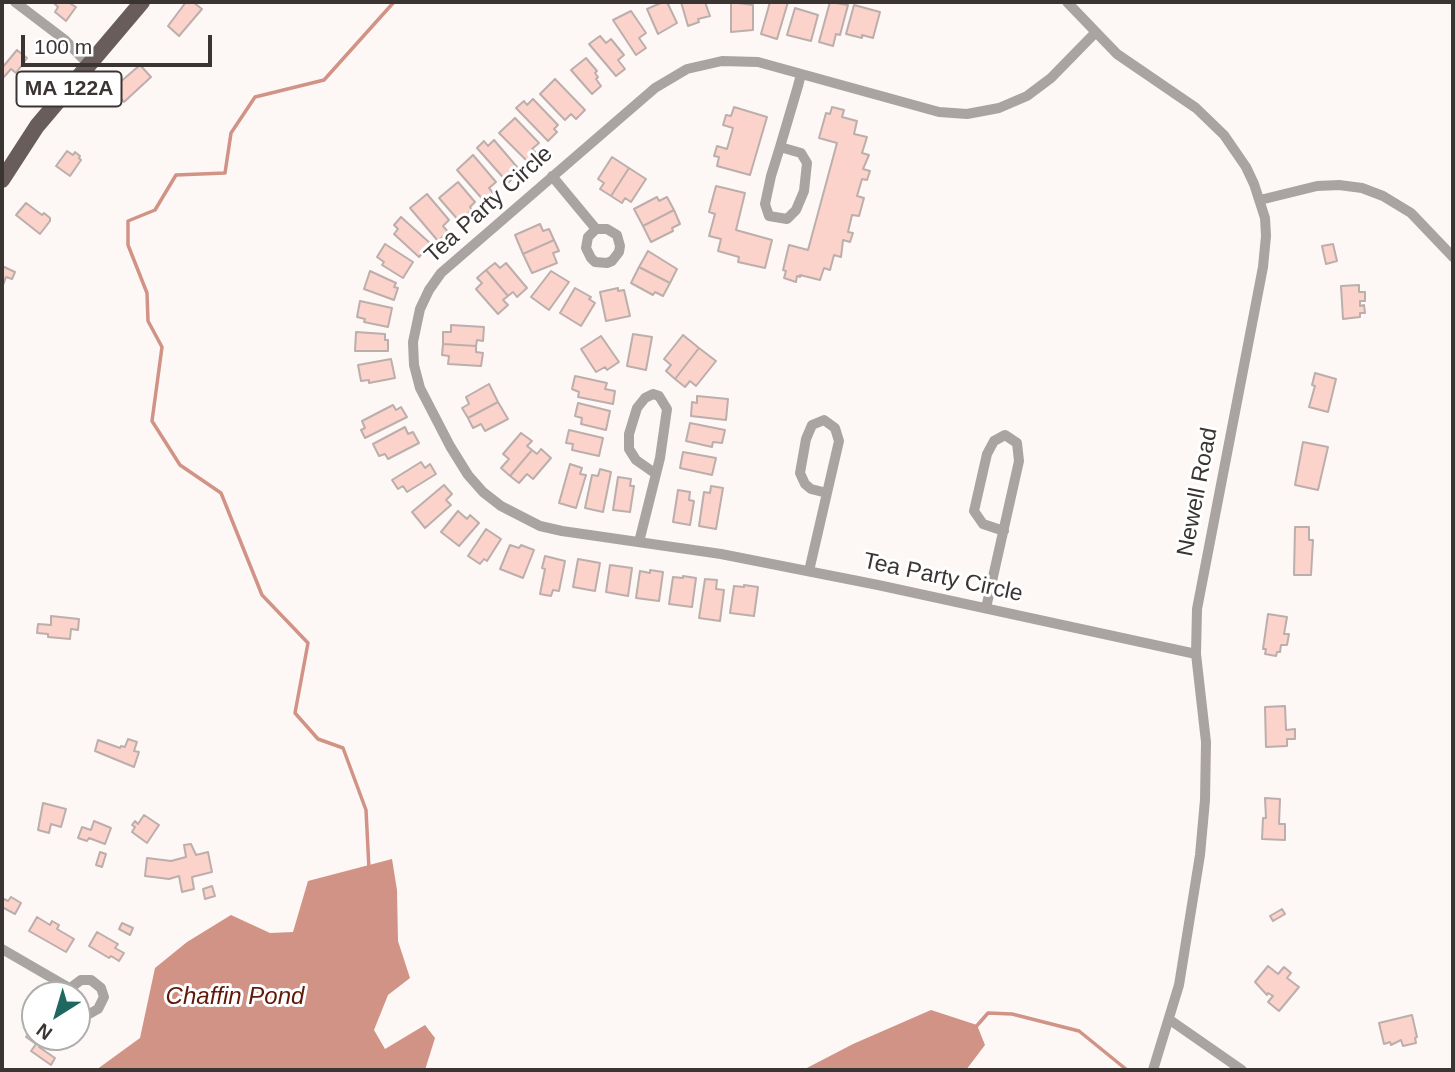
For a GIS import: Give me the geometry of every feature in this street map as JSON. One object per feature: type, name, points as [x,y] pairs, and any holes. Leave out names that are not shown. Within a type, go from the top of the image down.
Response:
[{"type":"main road","name":"MA 122A","points":[[2,180],[37,126],[142,2]]},
{"type":"street","points":[[15,2],[65,40],[89,65]]},
{"type":"street","name":"Newell Road","points":[[1068,2],[1095,33],[1136,69],[1196,108],[1236,150],[1260,200],[1266,236],[1263,267],[1197,609],[1196,654],[1206,742],[1200,855],[1186,946],[1170,1020],[1153,1070]]},
{"type":"street","name":"Tea Party Circle","points":[[1095,33],[1051,78],[1027,96],[999,108],[967,114],[939,112],[746,60],[722,61],[687,69],[655,88],[456,259],[429,290],[420,309],[413,353],[416,376],[438,424],[475,484],[500,506],[551,529],[721,554],[809,571],[1196,654]]},
{"type":"street","points":[[780,147],[801,153],[807,163],[804,191],[796,210],[787,219],[769,216],[765,204],[780,147],[801,74]]},
{"type":"street","points":[[552,176],[596,229]]},
{"type":"street","points":[[1260,200],[1317,186],[1362,188],[1383,196],[1411,214],[1453,257]]},
{"type":"street","points":[[639,542],[656,474],[667,409],[659,396],[653,394],[645,398],[637,408],[629,434],[629,449],[636,460],[656,474]]},
{"type":"street","points":[[809,571],[827,493],[839,441],[835,428],[824,420],[812,425],[800,473],[805,484],[811,489],[827,493]]},
{"type":"street","points":[[986,608],[1004,531],[1019,461],[1017,443],[1005,435],[994,441],[987,454],[974,511],[983,524],[1004,531]]},
{"type":"street","points":[[2,949],[53,981]]},
{"type":"street","points":[[78,981],[88,979],[97,983],[103,991],[103,1001],[98,1009],[91,1013]]},
{"type":"street","points":[[1170,1020],[1241,1070]]},
{"type":"water","name":"Chaffin Pond","points":[[392,859],[397,890],[398,941],[410,978],[388,995],[374,1030],[385,1049],[425,1025],[435,1038],[425,1070],[96,1070],[140,1038],[155,968],[187,942],[231,915],[270,933],[293,932],[308,881]]},
{"type":"water","points":[[931,1010],[977,1025],[985,1045],[966,1070],[803,1070],[853,1044]]},
{"type":"building","points":[[53,2],[73,2],[71,4],[76,7],[66,21],[55,12],[58,7]]},
{"type":"building","points":[[186,2],[193,2],[202,9],[179,36],[168,26]]},
{"type":"building","points":[[667,2],[677,23],[658,34],[647,9]]},
{"type":"building","points":[[681,2],[705,2],[710,16],[698,19],[699,22],[688,26]]},
{"type":"building","points":[[731,2],[753,5],[753,30],[731,32]]},
{"type":"building","points":[[770,2],[788,2],[777,39],[761,34]]},
{"type":"building","points":[[830,2],[848,5],[840,35],[836,34],[833,46],[819,42]]},
{"type":"building","points":[[854,5],[880,12],[873,38],[846,34]]},
{"type":"building","points":[[795,8],[818,15],[811,41],[787,35]]},
{"type":"building","points":[[631,11],[646,33],[639,38],[646,48],[636,55],[613,20]]},
{"type":"building","points":[[600,36],[606,43],[611,39],[624,55],[618,60],[625,69],[616,76],[589,44]]},
{"type":"building","points":[[17,50],[27,58],[16,73],[11,69],[3,78],[2,68]]},
{"type":"building","points":[[586,58],[597,71],[596,79],[601,86],[592,94],[571,70]]},
{"type":"building","points":[[140,65],[151,77],[124,102],[112,89]]},
{"type":"building","points":[[555,79],[585,110],[576,119],[571,114],[565,120],[540,94]]},
{"type":"building","points":[[533,99],[558,125],[554,129],[557,132],[548,141],[516,108],[524,101],[527,105]]},
{"type":"building","points":[[734,107],[767,117],[750,175],[717,166],[719,157],[714,156],[717,146],[727,149],[733,128],[723,125],[726,115],[731,116]]},
{"type":"building","points":[[832,107],[844,110],[842,117],[857,121],[854,134],[867,137],[862,153],[869,155],[863,169],[870,171],[867,180],[862,179],[857,196],[864,198],[859,216],[852,215],[848,232],[853,233],[850,242],[843,240],[841,257],[834,255],[830,270],[824,268],[820,280],[800,275],[797,276],[796,282],[784,278],[786,271],[783,270],[789,245],[808,250],[837,143],[819,138],[826,113],[830,114]]},
{"type":"building","points":[[515,118],[539,143],[532,149],[538,155],[529,163],[499,133]]},
{"type":"building","points":[[494,140],[517,167],[513,171],[517,174],[508,183],[477,148],[484,141],[488,146]]},
{"type":"building","points":[[67,151],[73,155],[75,152],[81,160],[70,176],[56,166]]},
{"type":"building","points":[[473,155],[496,182],[489,188],[494,194],[485,202],[457,170]]},
{"type":"building","points":[[612,157],[629,168],[611,196],[600,189],[604,183],[598,179]]},
{"type":"building","points":[[629,168],[646,179],[631,202],[625,198],[622,203],[611,196]]},
{"type":"building","points":[[458,182],[475,202],[470,207],[472,210],[459,221],[439,198]]},
{"type":"building","points":[[716,186],[745,193],[736,230],[772,240],[765,268],[738,262],[739,257],[718,251],[721,239],[709,236],[715,214],[709,212]]},
{"type":"building","points":[[427,194],[449,220],[443,226],[448,232],[438,241],[410,208]]},
{"type":"building","points":[[657,197],[659,201],[667,197],[674,210],[643,226],[634,209]]},
{"type":"building","points":[[26,203],[50,218],[40,234],[16,215]]},
{"type":"building","points":[[674,210],[680,224],[672,228],[673,231],[651,242],[643,226]]},
{"type":"building","points":[[401,217],[431,244],[419,257],[394,234],[398,229],[394,225]]},
{"type":"building","points":[[540,224],[543,231],[549,229],[554,240],[523,254],[515,235]]},
{"type":"building","points":[[554,240],[559,251],[553,253],[557,263],[532,273],[523,254]]},
{"type":"building","points":[[385,244],[413,262],[403,278],[382,265],[384,262],[377,257]]},
{"type":"building","points":[[1333,244],[1337,261],[1326,264],[1322,246]]},
{"type":"building","points":[[648,251],[677,269],[670,283],[639,267]]},
{"type":"building","points":[[495,263],[500,268],[506,263],[527,288],[517,297],[513,292],[508,296],[486,270]]},
{"type":"building","points":[[2,266],[15,272],[12,279],[6,277],[2,288]]},
{"type":"building","points":[[639,267],[670,283],[663,296],[655,292],[653,295],[631,283]]},
{"type":"building","points":[[486,270],[508,296],[503,300],[508,305],[498,314],[476,289],[482,283],[477,278]]},
{"type":"building","points":[[370,271],[396,283],[394,287],[398,288],[394,300],[364,289]]},
{"type":"building","points":[[551,271],[569,282],[549,310],[531,297]]},
{"type":"building","points":[[1359,285],[1359,292],[1365,292],[1365,301],[1360,301],[1360,306],[1364,305],[1365,313],[1360,313],[1360,317],[1343,319],[1341,286]]},
{"type":"building","points":[[575,288],[591,297],[589,299],[595,303],[581,326],[560,313]]},
{"type":"building","points":[[618,288],[618,291],[624,290],[630,316],[606,321],[600,292]]},
{"type":"building","points":[[360,301],[392,308],[388,327],[364,322],[365,319],[357,317]]},
{"type":"building","points":[[451,325],[484,327],[483,341],[477,340],[476,346],[443,344],[443,332],[451,332]]},
{"type":"building","points":[[356,332],[385,334],[388,351],[355,351]]},
{"type":"building","points":[[633,334],[652,337],[646,370],[627,366]]},
{"type":"building","points":[[683,335],[699,348],[675,379],[666,371],[671,365],[664,359]]},
{"type":"building","points":[[601,336],[619,362],[607,370],[605,367],[596,372],[581,349]]},
{"type":"building","points":[[443,344],[476,346],[476,352],[483,353],[481,366],[448,364],[449,356],[442,355]]},
{"type":"building","points":[[699,348],[716,361],[696,386],[690,381],[685,387],[675,379]]},
{"type":"building","points":[[391,359],[395,378],[369,383],[369,380],[361,381],[358,365]]},
{"type":"building","points":[[1315,373],[1336,379],[1328,412],[1309,407],[1315,386],[1312,385]]},
{"type":"building","points":[[575,376],[607,383],[605,389],[615,391],[613,404],[578,397],[579,392],[572,389]]},
{"type":"building","points":[[489,384],[498,402],[468,418],[462,408],[469,404],[466,397]]},
{"type":"building","points":[[697,396],[728,399],[726,420],[691,416],[692,402],[697,403]]},
{"type":"building","points":[[498,402],[508,419],[485,431],[481,424],[473,428],[468,418]]},
{"type":"building","points":[[578,403],[610,411],[606,430],[581,424],[582,418],[575,416]]},
{"type":"building","points":[[393,405],[396,410],[401,407],[407,417],[365,438],[361,430],[365,428],[362,421]]},
{"type":"building","points":[[690,423],[725,430],[722,443],[713,442],[712,447],[686,441]]},
{"type":"building","points":[[405,427],[408,434],[413,432],[419,443],[388,459],[385,454],[379,456],[373,444]]},
{"type":"building","points":[[569,430],[603,438],[599,456],[572,450],[573,444],[566,443]]},
{"type":"building","points":[[521,433],[532,441],[527,446],[532,450],[510,476],[501,468],[509,459],[503,454]]},
{"type":"building","points":[[1303,442],[1328,447],[1318,490],[1295,485]]},
{"type":"building","points":[[541,449],[551,458],[533,479],[527,474],[519,483],[510,476],[532,450],[537,454]]},
{"type":"building","points":[[683,452],[716,458],[712,475],[680,468]]},
{"type":"building","points":[[421,462],[425,468],[430,464],[436,474],[407,492],[403,486],[398,489],[392,480]]},
{"type":"building","points":[[570,464],[582,468],[580,474],[586,475],[576,508],[559,503]]},
{"type":"building","points":[[600,469],[611,472],[603,512],[585,508],[592,475],[598,476]]},
{"type":"building","points":[[618,477],[631,479],[630,486],[634,486],[630,512],[613,510]]},
{"type":"building","points":[[444,485],[452,494],[446,500],[451,505],[425,528],[412,512]]},
{"type":"building","points":[[711,486],[723,488],[716,529],[699,526],[704,492],[710,493]]},
{"type":"building","points":[[678,490],[690,492],[689,500],[694,501],[690,525],[673,522]]},
{"type":"building","points":[[458,511],[467,519],[470,515],[479,523],[459,546],[441,532]]},
{"type":"building","points":[[1295,527],[1309,527],[1309,540],[1313,540],[1311,575],[1294,575]]},
{"type":"building","points":[[486,529],[501,539],[487,561],[484,559],[480,564],[468,556]]},
{"type":"building","points":[[510,545],[519,548],[521,545],[534,550],[523,578],[500,569]]},
{"type":"building","points":[[545,556],[565,561],[559,591],[553,590],[551,596],[540,594]]},
{"type":"building","points":[[578,559],[600,563],[595,591],[573,587]]},
{"type":"building","points":[[610,565],[632,568],[628,596],[606,592]]},
{"type":"building","points":[[650,570],[663,572],[659,601],[636,598],[640,571],[650,573]]},
{"type":"building","points":[[673,577],[696,578],[692,607],[669,604]]},
{"type":"building","points":[[705,579],[717,580],[716,589],[724,590],[720,621],[699,618]]},
{"type":"building","points":[[734,586],[758,587],[754,616],[730,613]]},
{"type":"building","points":[[1268,614],[1287,617],[1284,634],[1289,634],[1287,645],[1281,645],[1276,656],[1265,654],[1266,649],[1263,649]]},
{"type":"building","points":[[51,616],[79,619],[78,630],[71,629],[70,639],[37,633],[38,624],[51,625]]},
{"type":"building","points":[[1285,706],[1286,730],[1295,729],[1295,739],[1287,739],[1287,746],[1266,747],[1265,707]]},
{"type":"building","points":[[128,739],[137,742],[134,751],[139,752],[134,767],[95,751],[98,740],[120,748],[125,747]]},
{"type":"building","points":[[1265,798],[1280,799],[1279,824],[1285,824],[1285,840],[1262,839],[1263,818],[1266,818]]},
{"type":"building","points":[[43,803],[66,809],[61,827],[51,824],[49,833],[38,830]]},
{"type":"building","points":[[144,815],[159,825],[147,843],[132,832],[135,827],[132,825],[135,821],[138,824]]},
{"type":"building","points":[[94,821],[111,828],[105,844],[89,838],[87,841],[78,838],[82,827],[91,830]]},
{"type":"building","points":[[191,844],[196,855],[208,852],[212,872],[192,877],[194,889],[182,892],[179,876],[169,879],[145,876],[147,858],[171,861],[186,857],[184,845]]},
{"type":"building","points":[[100,852],[106,854],[102,867],[96,865]]},
{"type":"building","points":[[212,886],[215,896],[205,899],[203,889]]},
{"type":"building","points":[[11,897],[21,903],[15,914],[2,907],[2,898],[8,901]]},
{"type":"building","points":[[1282,909],[1285,914],[1273,921],[1270,916]]},
{"type":"building","points":[[37,917],[50,925],[52,921],[59,925],[57,929],[74,939],[66,952],[29,931]]},
{"type":"building","points":[[122,923],[133,928],[130,935],[119,929]]},
{"type":"building","points":[[97,932],[118,944],[115,948],[124,953],[119,961],[89,946]]},
{"type":"building","points":[[1268,966],[1278,974],[1284,967],[1291,973],[1287,978],[1299,987],[1279,1011],[1268,1002],[1273,996],[1268,993],[1267,995],[1255,982]]},
{"type":"building","points":[[1412,1015],[1416,1043],[1403,1046],[1401,1040],[1391,1045],[1390,1042],[1384,1044],[1379,1023]]},
{"type":"building","points":[[31,1051],[45,1051],[55,1058],[51,1065]]},
{"type":"waterway","points":[[369,869],[366,810],[343,748],[318,739],[295,713],[308,643],[262,595],[221,493],[180,465],[152,421],[162,347],[148,321],[147,293],[128,245],[128,221],[155,210],[176,175],[225,173],[231,133],[255,97],[324,80],[394,2]]},
{"type":"waterway","points":[[974,1029],[988,1013],[1012,1014],[1079,1031],[1127,1070]]}]
